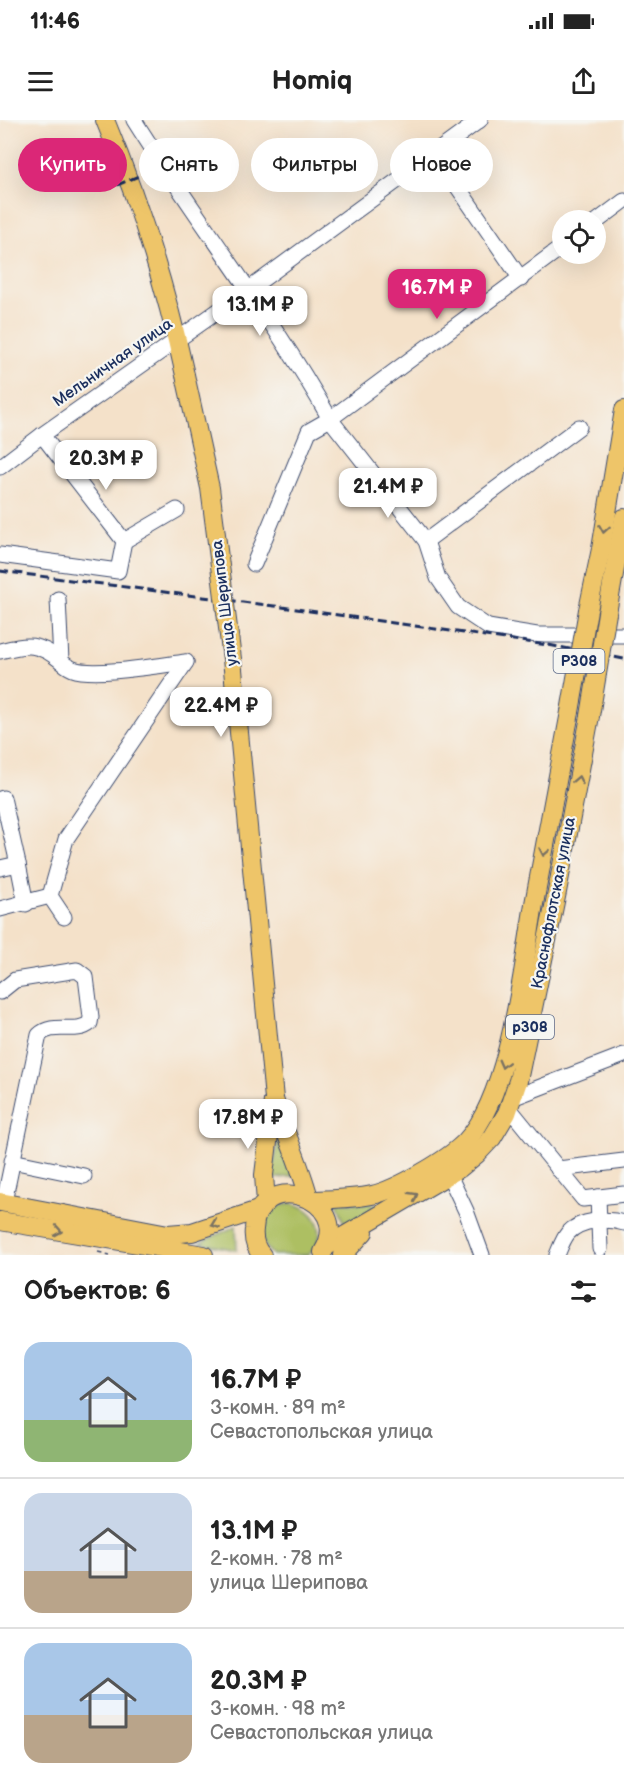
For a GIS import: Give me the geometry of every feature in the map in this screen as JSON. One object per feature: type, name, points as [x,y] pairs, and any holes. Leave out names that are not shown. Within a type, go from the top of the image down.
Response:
[{"type":"main road","name":"улица Шерипова","points":[[105,120],[133,190],[177,339],[210,488],[232,659],[274,1099]]},
{"type":"main road","name":"P308","points":[[311,1199],[371,1196],[391,1189],[443,1159],[465,1142],[478,1125],[496,1088],[509,1038],[601,549],[624,410]]},
{"type":"main road","name":"Краснофлотская улица","points":[[324,1250],[449,1175],[477,1154],[492,1138],[511,1103],[526,1048],[590,716],[624,518]]},
{"type":"main road","points":[[274,1099],[311,1199]]},
{"type":"main road","points":[[262,1255],[253,1238],[254,1222],[263,1206],[264,1175],[274,1099]]},
{"type":"main road","points":[[2,1202],[168,1234],[192,1232],[263,1206],[275,1197],[298,1194],[311,1199],[322,1209],[328,1221],[329,1233],[324,1250]]},
{"type":"main road","points":[[343,1255],[359,1236],[390,1209]]},
{"type":"main road","points":[[0,1221],[180,1253],[204,1255]]},
{"type":"street","points":[[134,120],[162,166],[303,370],[330,419],[426,541],[438,578],[459,608],[488,627],[537,634],[624,636]]},
{"type":"street","name":"Мельничная улица","points":[[456,138],[480,120]]},
{"type":"street","name":"Мельничная улица","points":[[0,467],[390,187]]},
{"type":"street","points":[[461,192],[521,279]]},
{"type":"street","points":[[606,214],[624,201]]},
{"type":"street","name":"улица Шерипова","points":[[254,564],[309,431],[330,419],[552,255]]},
{"type":"street","points":[[426,541],[579,427]]},
{"type":"street","points":[[42,435],[124,541]]},
{"type":"street","points":[[0,555],[118,571],[124,541],[177,510]]},
{"type":"street","points":[[58,599],[61,661]]},
{"type":"street","points":[[0,651],[28,645],[37,646],[49,651],[71,669],[84,672],[186,662],[66,838],[50,896],[64,917]]},
{"type":"street","points":[[1,794],[26,904]]},
{"type":"street","points":[[0,868],[18,864]]},
{"type":"street","points":[[0,909],[50,896]]},
{"type":"street","points":[[0,992],[15,980],[77,970],[86,977],[91,1017],[90,1023],[84,1028],[48,1029],[39,1035],[2,1202]]},
{"type":"street","points":[[624,1055],[511,1103],[558,1169],[583,1199],[624,1194]]},
{"type":"street","points":[[12,1161],[84,1176]]},
{"type":"street","points":[[558,1169],[624,1161]]},
{"type":"street","points":[[449,1175],[466,1211],[482,1255]]},
{"type":"street","points":[[598,1197],[600,1249]]},
{"type":"street","points":[[557,1255],[568,1233],[584,1223],[599,1221],[624,1224]]},
{"type":"green space","points":[[279,1136],[296,1176],[271,1179]]},
{"type":"green space","points":[[337,1202],[378,1204],[346,1228]]},
{"type":"green space","points":[[289,1203],[307,1210],[318,1223],[319,1239],[308,1255],[273,1255],[266,1248],[263,1240],[263,1224],[267,1217],[272,1211]]},
{"type":"green space","points":[[236,1226],[237,1250],[199,1243]]},
{"type":"railway","points":[[127,181],[139,176]]},
{"type":"railway","points":[[0,571],[282,607],[548,645],[624,659]]}]
